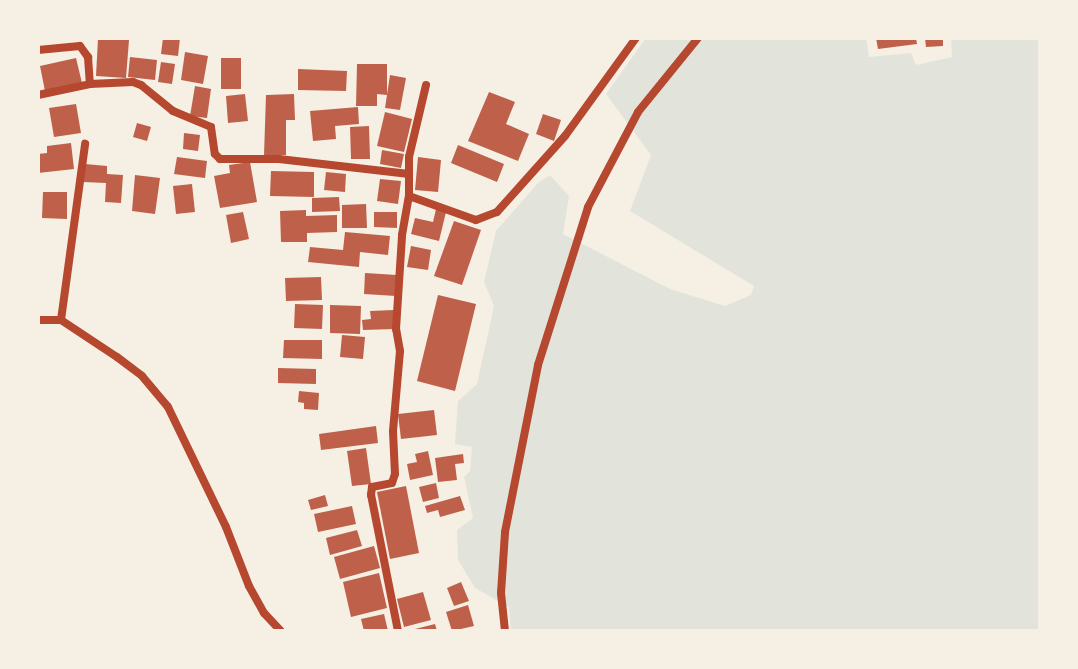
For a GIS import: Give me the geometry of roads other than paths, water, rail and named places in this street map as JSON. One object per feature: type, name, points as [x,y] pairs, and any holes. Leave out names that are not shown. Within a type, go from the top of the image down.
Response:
[{"type":"street","points":[[409,196],[476,220],[497,212],[565,136],[636,38]]},
{"type":"street","points":[[505,631],[501,593],[505,532],[538,365],[588,207],[638,112],[698,38]]},
{"type":"street","points":[[38,50],[80,46],[88,57],[90,84]]},
{"type":"street","points":[[38,95],[90,84],[133,82],[173,111],[211,127],[215,154],[220,159],[279,159],[409,174]]},
{"type":"street","points":[[398,631],[371,495],[372,487],[392,483],[395,474],[393,431],[400,351],[396,329],[409,174],[426,85]]},
{"type":"street","points":[[61,320],[85,144]]},
{"type":"street","points":[[38,320],[61,320],[142,376],[168,407],[226,527],[249,586],[264,613],[281,631]]}]
